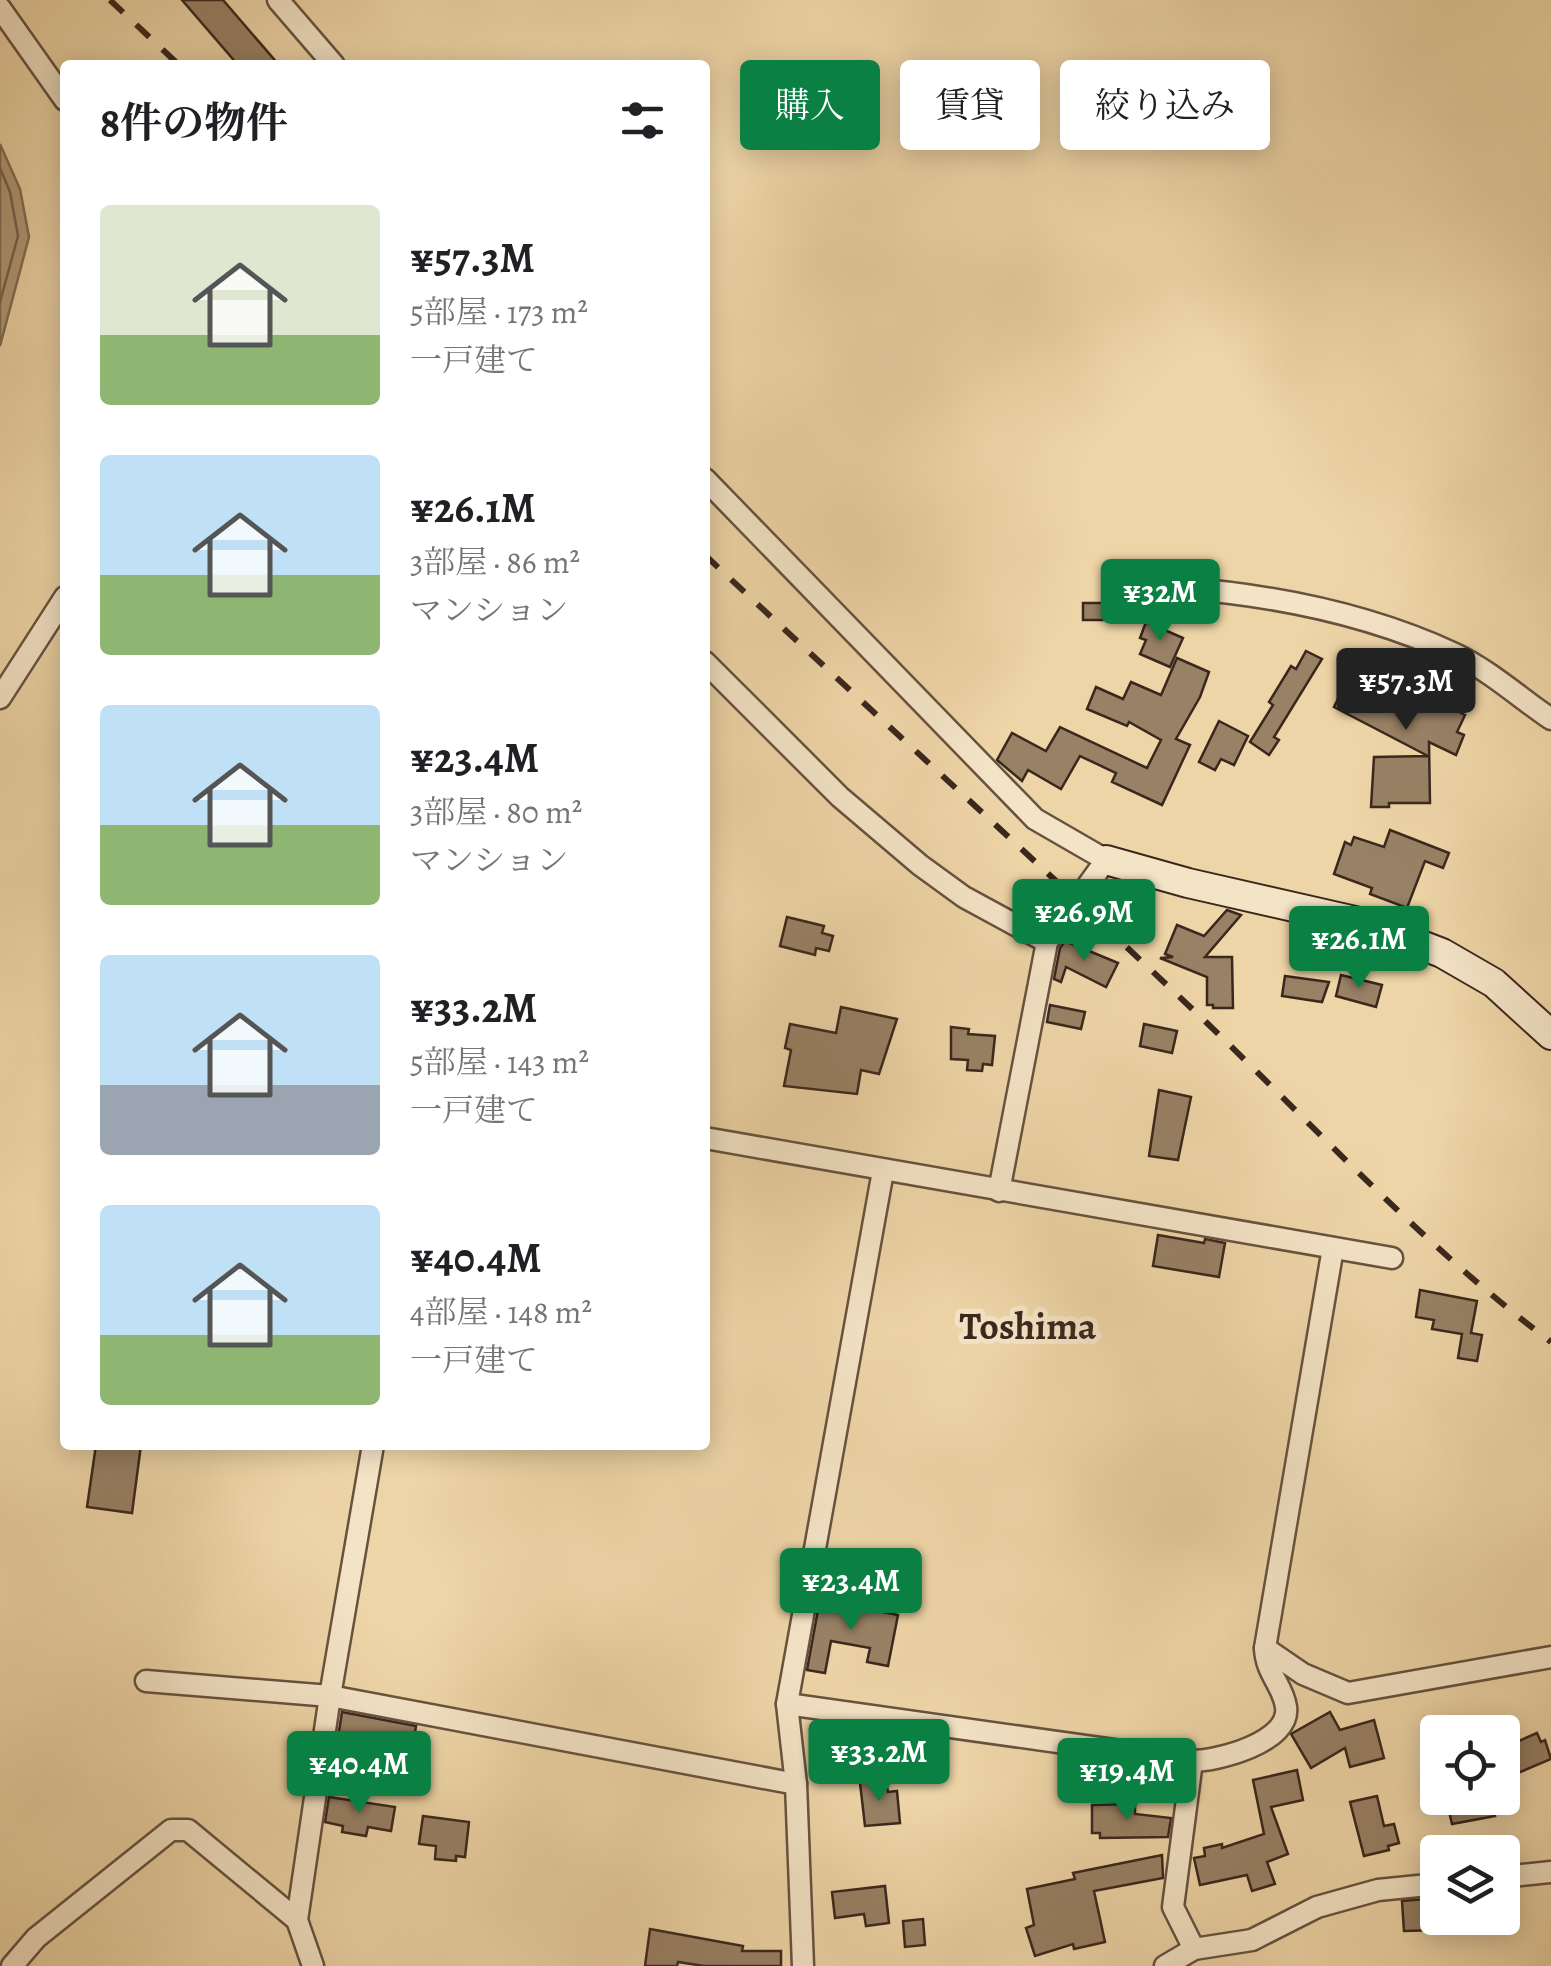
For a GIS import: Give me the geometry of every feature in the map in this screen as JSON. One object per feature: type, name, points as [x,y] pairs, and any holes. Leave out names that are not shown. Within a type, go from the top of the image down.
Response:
[{"type":"street","points":[[278,0],[330,60]]},
{"type":"street","points":[[0,8],[60,93]]},
{"type":"street","points":[[710,484],[1035,819],[1106,860],[1364,923],[1442,953],[1494,983],[1551,1035]]},
{"type":"street","points":[[1180,588],[1230,592],[1318,608],[1394,630],[1458,656],[1551,719]]},
{"type":"street","points":[[0,698],[60,605]]},
{"type":"street","points":[[710,667],[840,796],[920,864],[964,897],[1047,942]]},
{"type":"street","points":[[999,1191],[1047,942],[1106,860]]},
{"type":"street","points":[[710,1139],[1392,1258]]},
{"type":"street","points":[[802,1966],[796,1784],[787,1704],[884,1171]]},
{"type":"street","points":[[787,1704],[1192,1761],[1214,1761],[1257,1744],[1282,1728],[1286,1705],[1266,1668],[1265,1648],[1333,1248]]},
{"type":"street","points":[[313,1966],[297,1920],[372,1450]]},
{"type":"street","points":[[1265,1648],[1303,1674],[1348,1693],[1551,1657]]},
{"type":"street","points":[[146,1682],[330,1696],[796,1784]]},
{"type":"street","points":[[1192,1761],[1173,1907],[1194,1949]]},
{"type":"street","points":[[12,1966],[36,1938],[172,1830],[188,1830],[297,1920]]},
{"type":"street","points":[[1520,1875],[1551,1872]]},
{"type":"street","points":[[1165,1966],[1194,1949],[1252,1940],[1316,1907],[1378,1890],[1420,1886]]},
{"type":"water","points":[[0,144],[20,189],[29,237],[0,346]]},
{"type":"building","points":[[182,0],[223,0],[275,60],[234,60]]},
{"type":"building","points":[[1083,603],[1118,603],[1117,620],[1083,620]]},
{"type":"building","points":[[1146,622],[1183,638],[1170,667],[1140,654],[1146,640],[1140,638]]},
{"type":"building","points":[[1306,651],[1322,659],[1274,737],[1279,740],[1269,755],[1250,742],[1291,666],[1296,669]]},
{"type":"building","points":[[1177,658],[1209,672],[1176,739],[1190,745],[1162,805],[1112,782],[1116,773],[1080,756],[1061,789],[1028,770],[1022,781],[997,760],[1012,733],[1046,751],[1060,727],[1147,768],[1161,740],[1129,722],[1127,726],[1087,709],[1096,687],[1123,699],[1131,682],[1161,695]]},
{"type":"building","points":[[1428,667],[1461,683],[1449,707],[1465,715],[1457,732],[1464,735],[1456,755],[1429,742],[1430,803],[1371,807],[1374,757],[1428,756],[1334,707],[1350,675],[1409,706]]},
{"type":"building","points":[[1219,721],[1248,736],[1234,765],[1221,759],[1215,770],[1199,762]]},
{"type":"building","points":[[1390,830],[1449,853],[1443,868],[1425,861],[1407,908],[1370,894],[1372,888],[1334,874],[1345,842],[1351,845],[1354,837],[1384,847]]},
{"type":"building","points":[[1227,910],[1241,915],[1205,957],[1232,957],[1233,1008],[1213,1008],[1207,1005],[1207,977],[1160,958],[1173,957],[1165,954],[1177,925],[1204,936]]},
{"type":"building","points":[[787,917],[824,926],[822,933],[833,936],[829,951],[816,948],[815,955],[780,946]]},
{"type":"building","points":[[1065,941],[1118,963],[1106,987],[1066,967],[1061,982],[1054,979]]},
{"type":"building","points":[[1341,975],[1382,985],[1376,1007],[1336,996]]},
{"type":"building","points":[[1285,976],[1329,982],[1322,1002],[1282,996]]},
{"type":"building","points":[[1050,1005],[1085,1012],[1081,1029],[1047,1022]]},
{"type":"building","points":[[841,1007],[897,1019],[879,1074],[861,1070],[857,1094],[784,1086],[791,1050],[785,1048],[790,1024],[836,1033]]},
{"type":"building","points":[[1144,1024],[1177,1031],[1172,1053],[1140,1046]]},
{"type":"building","points":[[951,1027],[969,1029],[968,1034],[995,1036],[992,1065],[983,1064],[982,1071],[967,1070],[968,1060],[951,1059]]},
{"type":"building","points":[[1159,1090],[1191,1097],[1178,1160],[1149,1156]]},
{"type":"building","points":[[1158,1235],[1225,1243],[1219,1277],[1153,1266]]},
{"type":"building","points":[[1420,1290],[1477,1301],[1471,1333],[1482,1335],[1477,1361],[1458,1358],[1462,1334],[1432,1329],[1434,1320],[1416,1317]]},
{"type":"building","points":[[95,1450],[140,1450],[132,1513],[87,1507]]},
{"type":"building","points":[[820,1599],[898,1615],[888,1666],[867,1662],[870,1648],[831,1641],[825,1673],[807,1670]]},
{"type":"building","points":[[342,1712],[416,1726],[414,1739],[407,1738],[402,1768],[387,1765],[388,1753],[348,1747],[347,1758],[335,1757]]},
{"type":"building","points":[[1330,1712],[1340,1730],[1374,1720],[1384,1758],[1350,1767],[1345,1748],[1311,1768],[1291,1734]]},
{"type":"building","points":[[1537,1733],[1541,1742],[1545,1740],[1551,1759],[1520,1772],[1520,1740]]},
{"type":"building","points":[[867,1746],[868,1767],[828,1769],[826,1749]]},
{"type":"building","points":[[1297,1770],[1303,1800],[1271,1807],[1288,1854],[1267,1862],[1275,1884],[1252,1891],[1247,1875],[1200,1885],[1194,1858],[1205,1856],[1204,1848],[1222,1844],[1222,1848],[1264,1834],[1253,1780]]},
{"type":"building","points":[[886,1781],[888,1792],[897,1791],[900,1823],[865,1826],[860,1783]]},
{"type":"building","points":[[1377,1796],[1384,1826],[1394,1824],[1399,1843],[1388,1846],[1389,1850],[1364,1856],[1350,1802]]},
{"type":"building","points":[[329,1797],[395,1807],[391,1831],[368,1827],[366,1836],[342,1832],[343,1826],[325,1822]]},
{"type":"building","points":[[1135,1804],[1135,1814],[1171,1818],[1168,1837],[1100,1838],[1100,1833],[1092,1833],[1092,1805]]},
{"type":"building","points":[[1450,1815],[1495,1816],[1452,1824]]},
{"type":"building","points":[[423,1816],[469,1822],[465,1857],[456,1856],[456,1861],[435,1859],[436,1846],[419,1844]]},
{"type":"building","points":[[1162,1855],[1163,1878],[1094,1891],[1105,1942],[1074,1949],[1073,1944],[1035,1956],[1026,1928],[1034,1925],[1027,1889],[1075,1879],[1073,1873]]},
{"type":"building","points":[[885,1886],[889,1923],[866,1926],[864,1914],[835,1918],[832,1892]]},
{"type":"building","points":[[1420,1900],[1420,1931],[1404,1931],[1402,1901]]},
{"type":"building","points":[[923,1919],[925,1945],[905,1947],[903,1921]]},
{"type":"building","points":[[650,1929],[743,1946],[742,1951],[781,1951],[781,1966],[678,1962],[677,1966],[645,1966]]},
{"type":"railway","points":[[110,0],[174,60]]},
{"type":"railway","points":[[710,560],[1146,965],[1417,1229],[1551,1342]]},
{"type":"district","name":"Toshima","points":[[1028,1326]]}]
